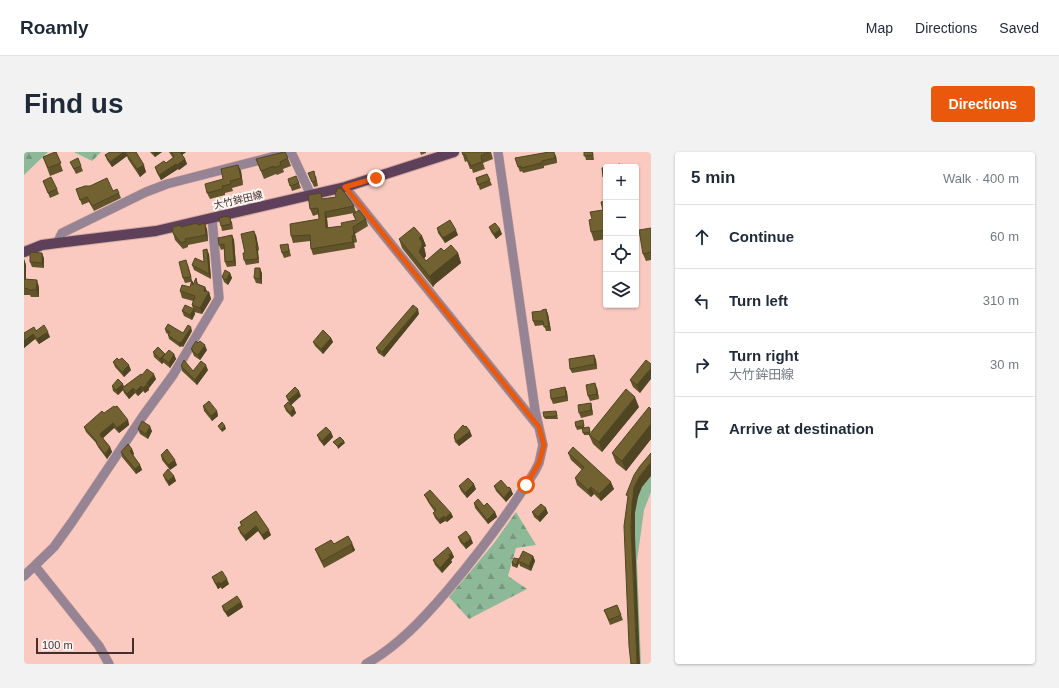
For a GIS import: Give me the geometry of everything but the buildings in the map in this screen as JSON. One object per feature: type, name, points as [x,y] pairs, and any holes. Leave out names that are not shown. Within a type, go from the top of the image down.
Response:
[{"type":"main road","name":"大竹鉾田線","points":[[24,252],[57,242],[156,231],[311,195],[345,187],[454,152]]},
{"type":"street","points":[[57,242],[62,233],[146,192],[167,184],[291,152],[311,195]]},
{"type":"street","points":[[366,664],[386,651],[410,632],[482,548],[537,467],[544,445],[535,410],[498,152]]},
{"type":"street","points":[[345,187],[539,427]]},
{"type":"street","points":[[24,576],[54,548],[173,375],[219,298],[212,218]]},
{"type":"street","points":[[35,566],[99,646],[109,664]]},
{"type":"green space","points":[[24,152],[48,152],[24,175]]},
{"type":"green space","points":[[74,152],[101,152],[92,161]]},
{"type":"green space","points":[[651,462],[651,492],[644,510],[637,561],[641,664],[630,664],[627,517]]},
{"type":"green space","points":[[516,512],[536,545],[516,548],[508,576],[527,589],[469,619],[449,597],[494,543]]},
{"type":"route","points":[[376,178],[345,187],[539,427],[544,445],[539,463],[526,485]]}]
